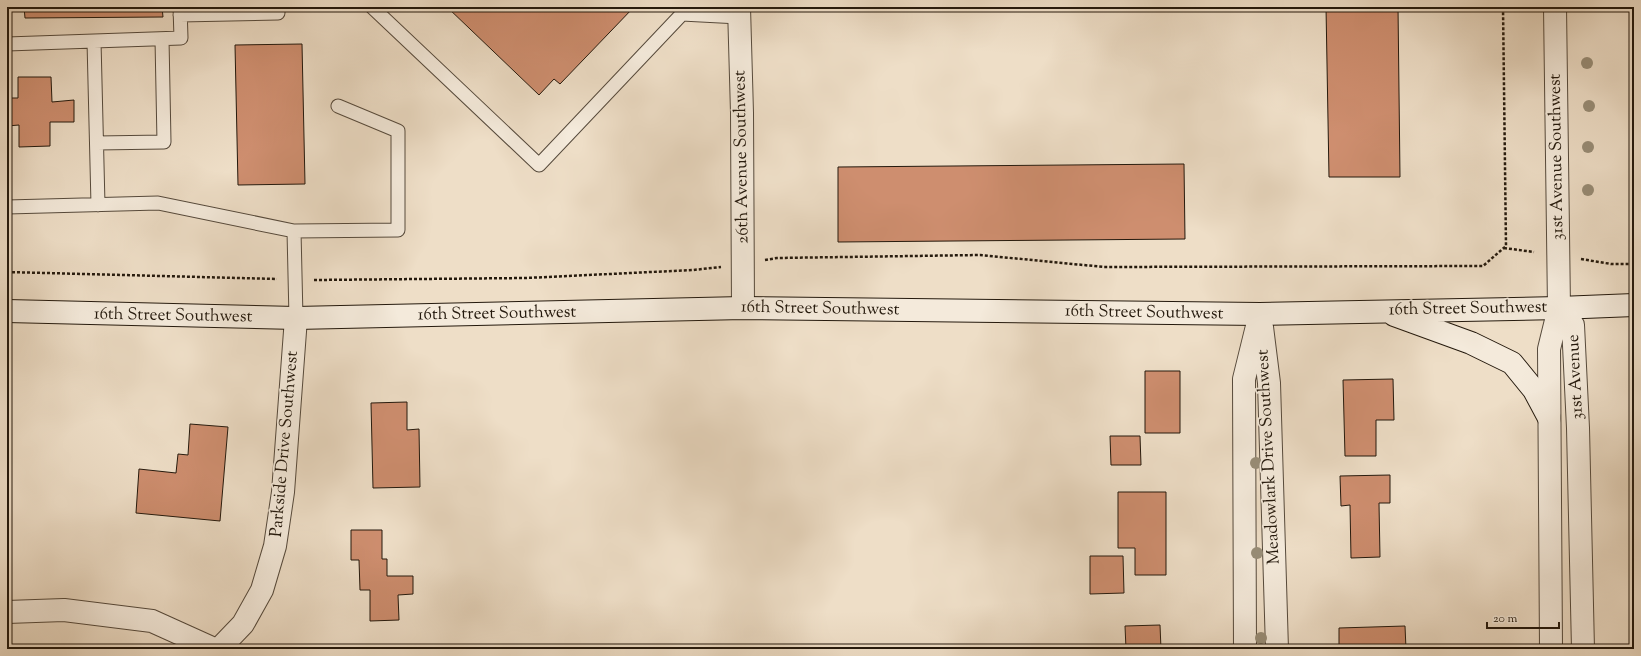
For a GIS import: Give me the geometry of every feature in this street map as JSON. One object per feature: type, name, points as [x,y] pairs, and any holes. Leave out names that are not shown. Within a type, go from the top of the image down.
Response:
[{"type":"street","name":"31st Avenue Southwest","points":[[1555,7],[1559,308]]},
{"type":"street","name":"26th Avenue Southwest","points":[[739,12],[743,308]]},
{"type":"street","name":"16th Street Southwest","points":[[7,311],[296,318],[743,308],[1260,314],[1634,305]]},
{"type":"street","name":"31st Avenue","points":[[1551,649],[1549,349],[1559,308]]},
{"type":"street","name":"31st Avenue","points":[[1559,308],[1574,325],[1583,649]]},
{"type":"street","points":[[1382,311],[1471,344],[1512,363],[1534,390],[1549,418]]},
{"type":"street","name":"Meadowlark Drive Southwest","points":[[1245,649],[1244,379],[1260,314]]},
{"type":"street","name":"Meadowlark Drive Southwest","points":[[1260,314],[1269,383],[1277,649]]},
{"type":"street","name":"Parkside Drive Southwest","points":[[219,649],[243,624],[262,590],[275,546],[283,492],[296,318]]},
{"type":"street","points":[[7,612],[64,610],[152,621],[214,649]]},
{"type":"lane","points":[[7,44],[181,38],[180,11],[278,12],[278,7]]},
{"type":"lane","points":[[372,7],[539,165],[681,11],[739,12]]},
{"type":"lane","points":[[97,143],[164,142],[162,39]]},
{"type":"lane","points":[[94,41],[98,205]]},
{"type":"lane","points":[[7,206],[158,203],[294,230],[398,230],[398,131],[338,106]]},
{"type":"lane","points":[[294,230],[296,318]]},
{"type":"path","points":[[7,272],[295,280],[526,278],[692,270],[777,258],[980,255],[1104,266],[1483,266],[1506,246],[1503,7]]},
{"type":"path","points":[[1610,264],[1634,264]]},
{"type":"building","points":[[24,7],[162,7],[163,17],[25,18]]},
{"type":"building","points":[[447,7],[634,7],[560,84],[554,79],[539,95]]},
{"type":"building","points":[[1326,7],[1398,7],[1400,177],[1329,177]]},
{"type":"building","points":[[302,44],[305,184],[238,185],[235,45]]},
{"type":"building","points":[[18,77],[51,77],[52,102],[74,100],[74,122],[50,122],[50,146],[19,147],[19,125],[7,126],[7,98],[18,98]]},
{"type":"building","points":[[1184,164],[1185,239],[838,242],[838,167]]},
{"type":"building","points":[[1145,371],[1180,371],[1180,433],[1145,433]]},
{"type":"building","points":[[1393,379],[1394,420],[1376,420],[1376,456],[1345,456],[1343,380]]},
{"type":"building","points":[[407,402],[407,430],[419,429],[420,487],[373,488],[371,403]]},
{"type":"building","points":[[190,424],[228,427],[220,521],[136,513],[139,469],[176,473],[178,454],[188,455]]},
{"type":"building","points":[[1110,436],[1140,436],[1141,465],[1111,465]]},
{"type":"building","points":[[1390,475],[1390,503],[1379,503],[1380,557],[1351,558],[1350,505],[1341,506],[1340,476]]},
{"type":"building","points":[[1118,492],[1166,492],[1166,575],[1135,575],[1135,548],[1118,548]]},
{"type":"building","points":[[351,530],[382,530],[382,559],[387,559],[387,576],[413,576],[413,594],[398,595],[399,620],[370,621],[370,590],[360,590],[359,560],[351,560]]},
{"type":"building","points":[[1090,556],[1123,556],[1124,593],[1090,594]]},
{"type":"building","points":[[1160,625],[1161,649],[1126,649],[1125,626]]},
{"type":"building","points":[[1405,626],[1406,649],[1339,649],[1339,628]]}]
